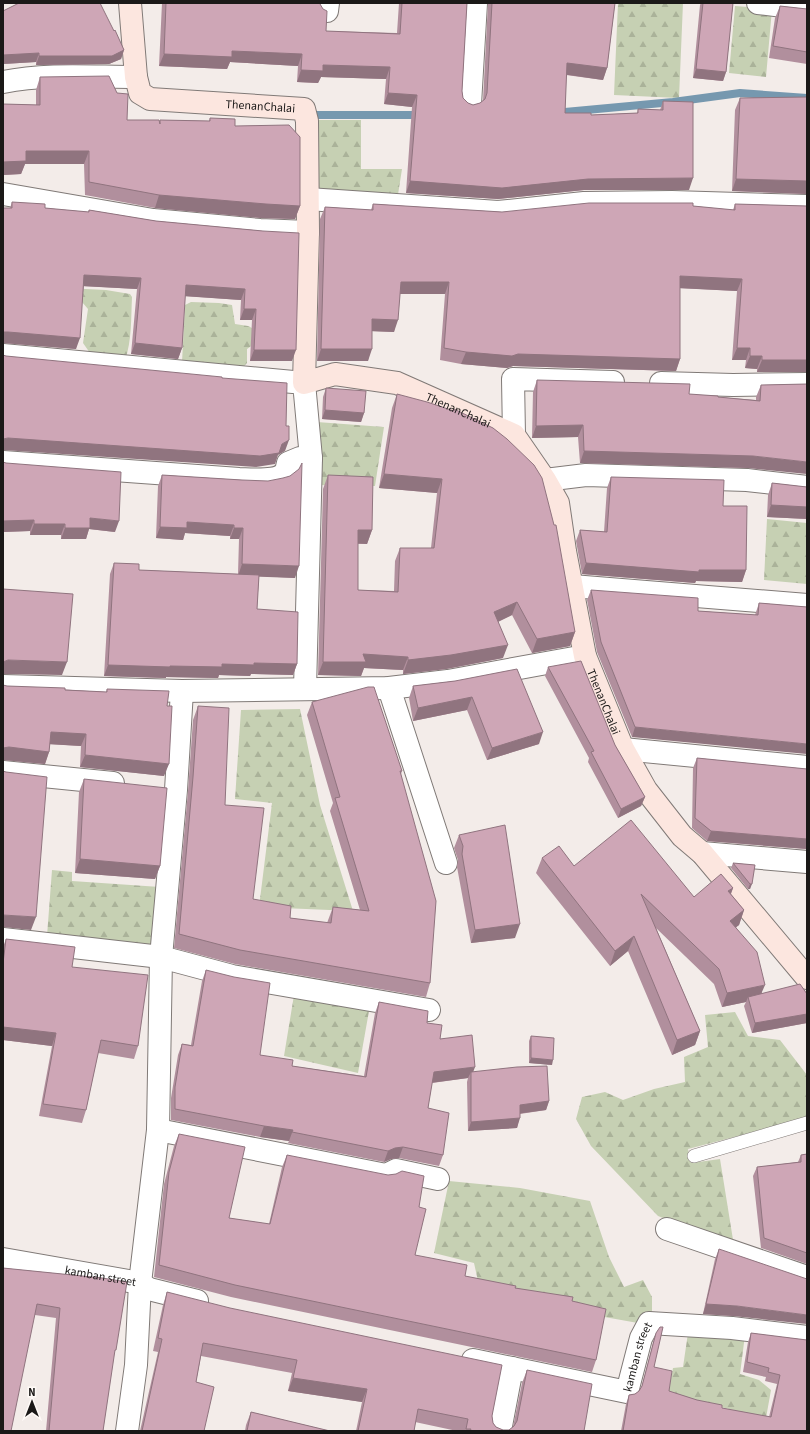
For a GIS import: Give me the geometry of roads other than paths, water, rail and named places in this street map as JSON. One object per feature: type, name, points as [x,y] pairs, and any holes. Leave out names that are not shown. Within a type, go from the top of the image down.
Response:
[{"type":"street","name":"ThenanChalai","points":[[130,3],[136,77],[140,93],[150,99],[304,109],[307,121],[308,199],[304,383],[335,374],[397,383],[514,435],[545,480],[558,504],[565,551],[585,656],[623,749],[646,790],[677,830],[702,853],[807,978]]},
{"type":"street","points":[[470,104],[476,3]]},
{"type":"street","points":[[758,3],[807,9]]},
{"type":"street","points":[[3,82],[21,78],[60,76],[136,77]]},
{"type":"street","points":[[3,194],[153,220],[260,230],[308,232]]},
{"type":"street","points":[[308,199],[498,212],[584,203],[672,202],[807,206]]},
{"type":"street","points":[[3,355],[304,383],[311,458],[305,689]]},
{"type":"street","points":[[514,435],[513,379],[733,385],[807,384]]},
{"type":"street","points":[[3,462],[239,479],[263,479],[280,476],[285,472],[288,463],[300,458],[311,458]]},
{"type":"street","points":[[545,480],[586,475],[747,480],[807,487]]},
{"type":"street","points":[[572,586],[807,605]]},
{"type":"street","points":[[3,686],[182,691],[389,688],[448,681],[585,656]]},
{"type":"street","points":[[389,688],[446,862]]},
{"type":"street","points":[[127,1431],[136,1365],[140,1283],[158,1130],[161,958],[168,789],[182,691]]},
{"type":"street","points":[[623,749],[807,767]]},
{"type":"street","points":[[3,772],[129,785]]},
{"type":"street","points":[[702,853],[807,862]]},
{"type":"street","points":[[3,939],[161,958],[232,976],[430,1010]]},
{"type":"street","points":[[158,1130],[386,1175],[396,1170],[438,1179]]},
{"type":"street","points":[[667,1229],[807,1277]]},
{"type":"street","name":"kamban street","points":[[3,1259],[140,1283],[149,1289],[213,1306]]},
{"type":"street","name":"kamban street","points":[[457,1356],[627,1392],[640,1338],[649,1323],[732,1328],[807,1337]]},
{"type":"street","points":[[500,1431],[512,1368]]},
{"type":"lane","points":[[694,1156],[807,1123]]},
{"type":"waterway","points":[[554,113],[673,102],[740,93],[807,98]]},
{"type":"waterway","points":[[307,115],[421,115]]}]
